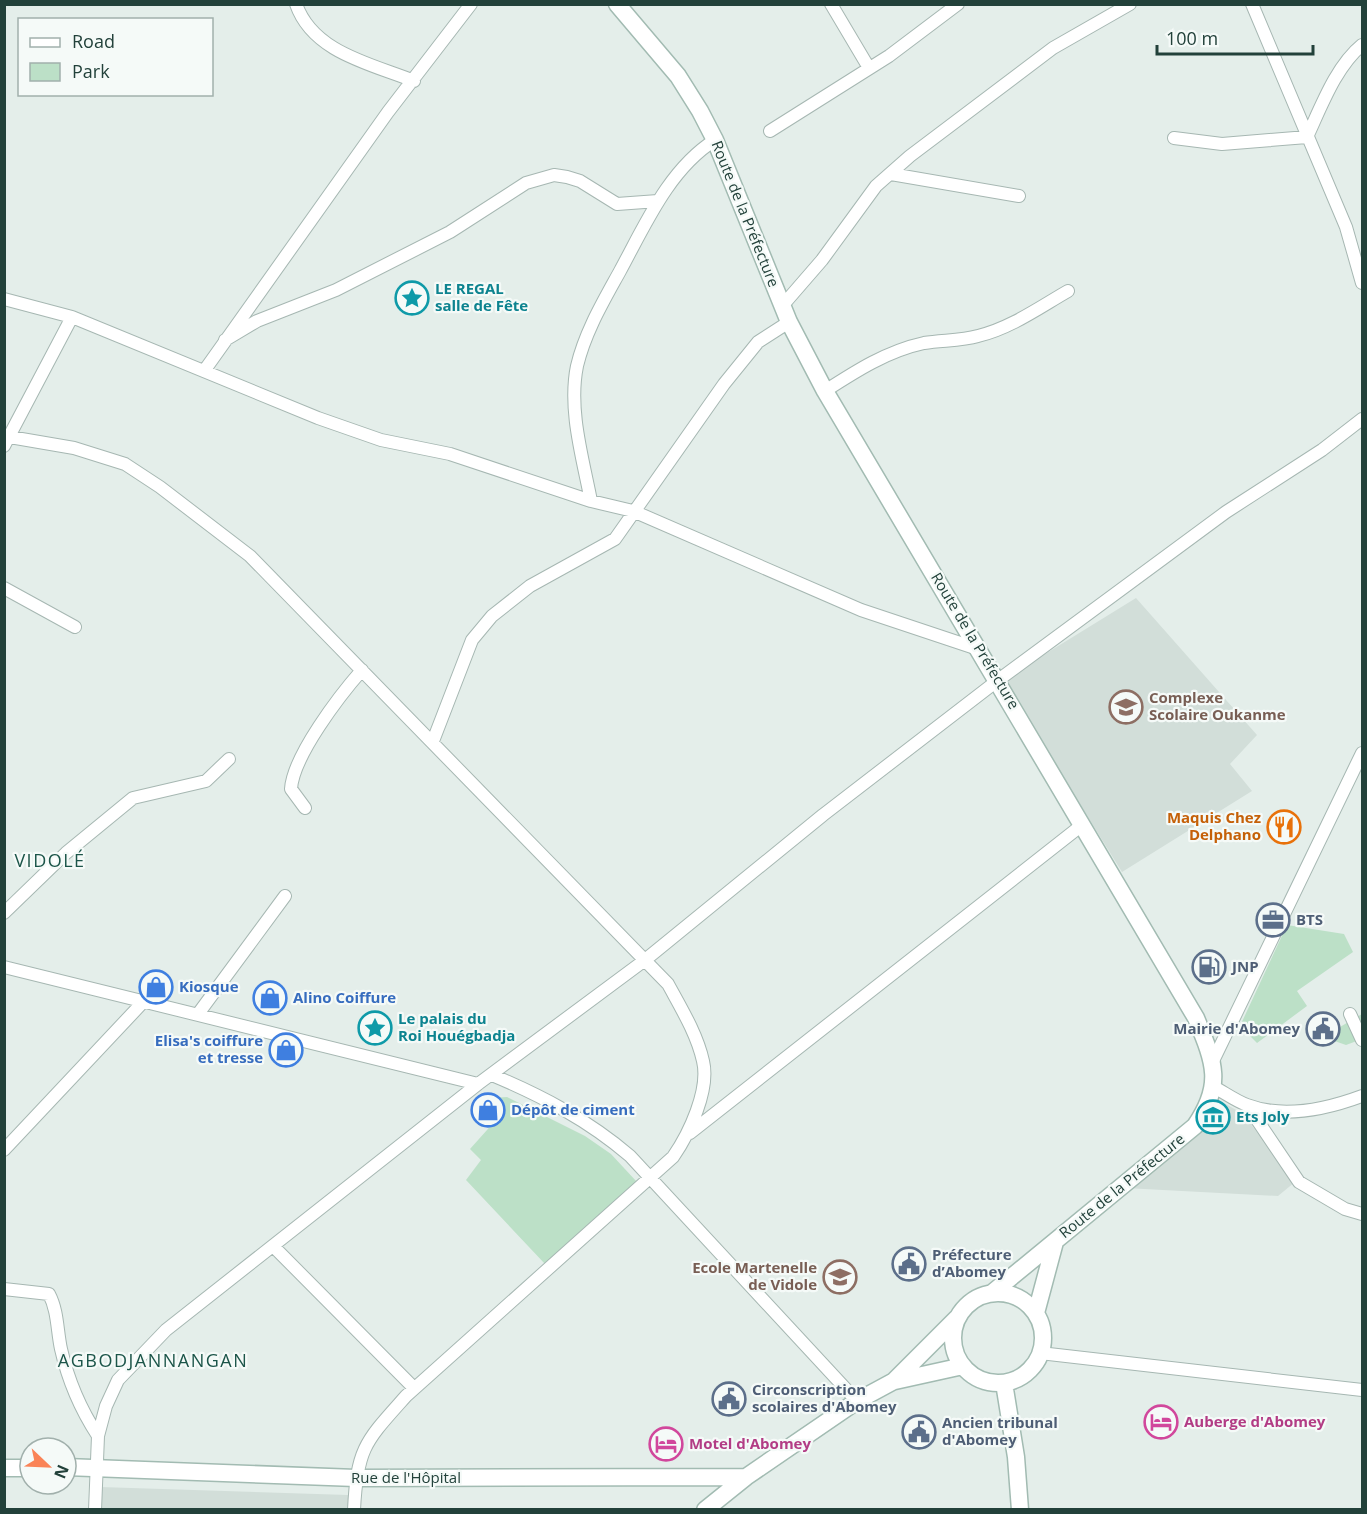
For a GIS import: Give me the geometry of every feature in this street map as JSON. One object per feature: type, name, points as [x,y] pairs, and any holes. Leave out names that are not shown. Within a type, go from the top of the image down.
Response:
[{"type":"street","points":[[296,4],[299,15],[315,36],[343,53],[414,81]]},
{"type":"street","points":[[204,371],[388,112],[471,4]]},
{"type":"street","name":"Route de la Préfecture","points":[[617,4],[678,76],[715,140],[789,322],[825,391],[981,650],[997,681],[1196,1018],[1213,1061],[1214,1087],[1205,1111],[1195,1126],[992,1293]]},
{"type":"street","points":[[831,4],[869,68]]},
{"type":"street","points":[[771,131],[869,68],[958,4]]},
{"type":"street","points":[[783,305],[822,260],[876,186],[936,136],[1053,48],[1130,4]]},
{"type":"street","points":[[1252,4],[1346,227],[1362,283]]},
{"type":"street","points":[[1307,137],[1330,90],[1354,52],[1362,45]]},
{"type":"street","points":[[1174,138],[1222,144],[1307,137]]},
{"type":"street","points":[[591,501],[574,402],[577,368],[587,333],[658,201],[696,154],[715,140]]},
{"type":"street","points":[[891,174],[1019,196]]},
{"type":"street","points":[[225,340],[257,321],[336,290],[441,237],[479,216],[526,183],[539,178],[554,176],[580,181],[617,204],[658,201]]},
{"type":"street","points":[[825,391],[869,364],[898,351],[924,343],[978,336],[1011,324],[1068,291]]},
{"type":"street","points":[[4,299],[72,317],[318,418],[381,440],[450,454],[591,501],[633,511],[861,610],[959,645],[981,650]]},
{"type":"street","points":[[72,317],[6,439],[74,448],[125,464],[160,487],[250,555],[668,984],[694,1035],[704,1063],[699,1103],[690,1133]]},
{"type":"street","points":[[433,741],[472,640],[492,616],[530,586],[615,539],[623,531],[633,511],[693,424],[758,342],[789,322]]},
{"type":"street","points":[[95,1509],[98,1436],[106,1406],[118,1380],[166,1330],[478,1084],[645,960],[823,815],[997,681],[1226,512],[1322,450],[1362,419]]},
{"type":"street","points":[[4,588],[75,627]]},
{"type":"street","points":[[305,808],[291,789],[292,778],[324,719],[362,670]]},
{"type":"street","points":[[1213,1061],[1362,753]]},
{"type":"street","points":[[4,913],[96,826],[133,798],[206,781],[229,759]]},
{"type":"street","points":[[354,1509],[356,1478],[361,1454],[367,1442],[414,1389],[652,1178],[673,1157],[690,1133],[1082,825]]},
{"type":"street","points":[[198,1014],[285,896]]},
{"type":"street","points":[[4,967],[478,1084]]},
{"type":"street","points":[[4,1150],[145,1000]]},
{"type":"street","points":[[1350,1014],[1361,1031]]},
{"type":"street","points":[[492,1075],[539,1095],[600,1130],[652,1178],[857,1401]]},
{"type":"street","points":[[1214,1087],[1247,1105],[1274,1111],[1302,1111],[1334,1107],[1362,1096]]},
{"type":"street","points":[[1247,1105],[1299,1182],[1338,1205],[1362,1214]]},
{"type":"street","name":"Route de la Préfecture","points":[[1036,1313],[1055,1241]]},
{"type":"street","points":[[273,1246],[414,1389]]},
{"type":"street","points":[[4,1289],[49,1294],[53,1303],[61,1351],[78,1400],[98,1436]]},
{"type":"street","points":[[894,1381],[972,1301],[992,1293],[1012,1295],[1030,1305],[1036,1313],[1043,1332],[1040,1353],[1030,1369],[1022,1376],[1004,1383],[981,1380],[963,1366],[954,1348],[953,1338],[957,1318]]},
{"type":"street","points":[[1040,1353],[1362,1390]]},
{"type":"street","points":[[705,1509],[746,1477],[857,1401],[894,1381],[963,1366]]},
{"type":"street","points":[[1004,1383],[1016,1457],[1020,1509]]},
{"type":"street","name":"Rue de l'Hôpital","points":[[78,1467],[356,1478],[746,1477]]},
{"type":"shaded area","name":"Complexe Scolaire Oukanme","points":[[1136,598],[1257,735],[1230,764],[1252,791],[1122,872],[1003,680]]},
{"type":"shaded area","points":[[1224,1103],[1243,1114],[1295,1182],[1278,1196],[1125,1188]]},
{"type":"shaded area","points":[[100,1487],[348,1495],[348,1509],[99,1510]]},
{"type":"green space","points":[[1287,925],[1344,934],[1353,952],[1297,991],[1307,1006],[1257,1043],[1240,1026]]},
{"type":"green space","points":[[1362,1014],[1362,1039],[1346,1045],[1323,1037]]},
{"type":"green space","points":[[507,1097],[585,1136],[611,1154],[637,1182],[545,1264],[466,1180],[481,1160],[470,1149],[504,1111],[492,1098]]},
{"type":"place","name":"LE REGAL salle de Fête","points":[[412,298]]},
{"type":"place","name":"Complexe Scolaire Oukanme","points":[[1126,707]]},
{"type":"place","name":"Maquis Chez Delphano","points":[[1284,827]]},
{"type":"place","name":"BTS","points":[[1273,920]]},
{"type":"place","name":"JNP","points":[[1209,967]]},
{"type":"place","name":"Kiosque","points":[[156,987]]},
{"type":"place","name":"Alino Coiffure","points":[[270,998]]},
{"type":"place","name":"Le palais du Roi Houégbadja","points":[[375,1028]]},
{"type":"place","name":"Mairie d'Abomey","points":[[1323,1029]]},
{"type":"place","name":"Elisa's coiffure et tresse","points":[[286,1050]]},
{"type":"place","name":"Dépôt de ciment","points":[[488,1110]]},
{"type":"place","name":"Ets Joly","points":[[1213,1117]]},
{"type":"place","name":"Préfecture d’Abomey","points":[[909,1264]]},
{"type":"place","name":"Ecole Martenelle de Vidole","points":[[840,1277]]},
{"type":"place","name":"Circonscription scolaires d'Abomey","points":[[729,1399]]},
{"type":"place","name":"Auberge d'Abomey","points":[[1161,1422]]},
{"type":"place","name":"Ancien tribunal d'Abomey","points":[[919,1432]]},
{"type":"place","name":"Motel d'Abomey","points":[[666,1444]]},
{"type":"district","name":"VIDOLÉ","points":[[50,861]]},
{"type":"district","name":"AGBODJANNANGAN","points":[[153,1361]]}]
